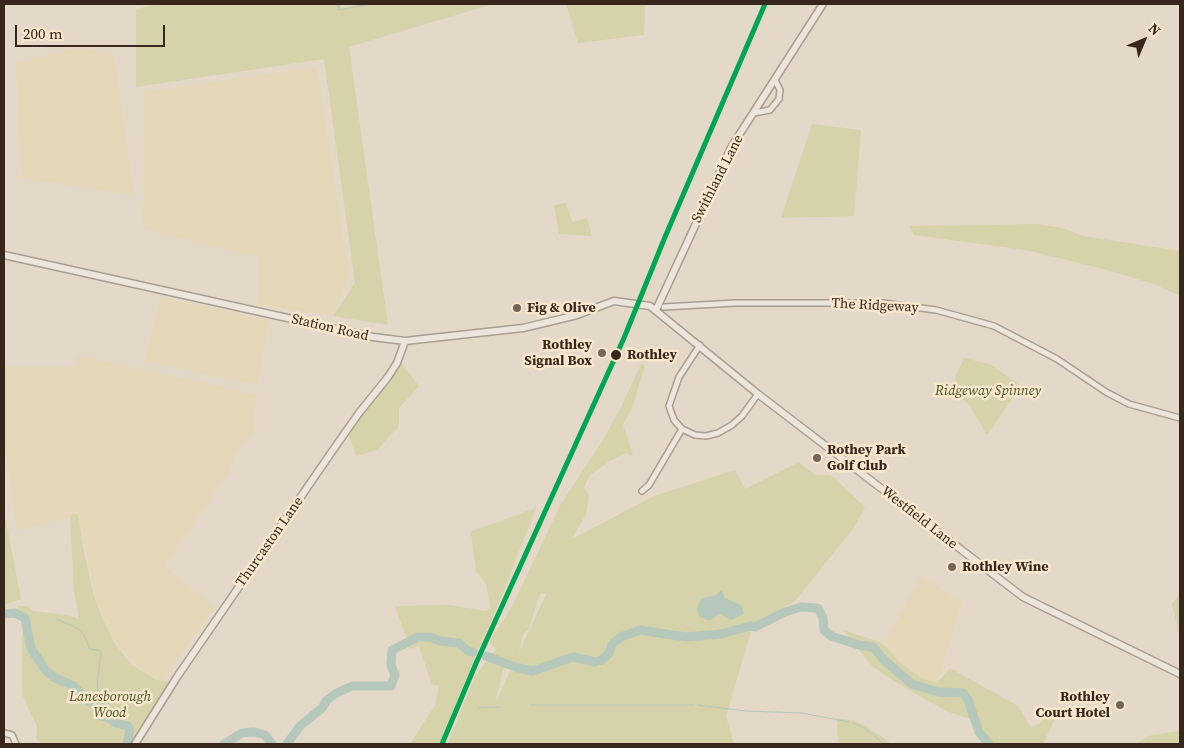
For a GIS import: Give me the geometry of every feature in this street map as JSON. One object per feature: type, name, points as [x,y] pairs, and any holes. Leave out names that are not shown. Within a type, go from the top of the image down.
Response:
[{"type":"street","name":"Swithland Lane","points":[[653,308],[732,146],[823,4]]},
{"type":"street","points":[[754,113],[770,110],[779,99],[780,90],[776,80]]},
{"type":"street","name":"Station Road","points":[[4,255],[373,338],[404,341],[523,328],[576,315],[608,302],[620,301],[653,308]]},
{"type":"street","name":"The Ridgeway","points":[[664,307],[735,303],[883,303],[936,310],[994,326],[1057,359],[1129,404],[1180,418]]},
{"type":"street","name":"Westfield Lane","points":[[653,308],[758,394],[1023,597],[1180,673]]},
{"type":"street","name":"Thurcaston Lane","points":[[136,743],[192,655],[359,413],[388,377],[397,363],[404,341]]},
{"type":"street","points":[[700,346],[679,376],[669,406],[674,420],[682,429],[695,435],[706,436],[718,433],[732,425],[742,416],[758,394]]},
{"type":"street","points":[[642,491],[649,485],[682,429]]},
{"type":"street","points":[[4,733],[12,735],[16,744]]},
{"type":"shaded area","points":[[80,47],[114,55],[134,195],[21,178],[16,64]]},
{"type":"shaded area","points":[[317,67],[349,275],[333,316],[258,305],[259,257],[143,229],[144,92]]},
{"type":"shaded area","points":[[160,297],[269,320],[258,385],[144,361]]},
{"type":"shaded area","points":[[76,355],[256,394],[254,431],[236,452],[229,471],[164,566],[215,607],[163,681],[144,673],[111,637],[97,603],[78,515],[17,531],[4,440],[4,367],[77,367]]},
{"type":"shaded area","points":[[921,576],[962,603],[937,683],[920,677],[899,662],[888,648],[886,640]]},
{"type":"shaded area","points":[[721,590],[725,598],[741,605],[744,613],[730,620],[721,614],[718,614],[711,620],[700,617],[697,609],[701,599],[716,595]]},
{"type":"green space","points":[[159,4],[340,4],[341,8],[362,4],[493,4],[349,47],[388,325],[333,316],[355,283],[324,59],[136,87],[136,9]]},
{"type":"green space","points":[[566,4],[645,4],[644,35],[578,43]]},
{"type":"green space","points":[[812,124],[861,130],[854,216],[781,218]]},
{"type":"green space","points":[[566,203],[572,222],[587,218],[592,236],[559,234],[554,205]]},
{"type":"green space","points":[[1037,224],[1062,228],[1083,236],[1180,251],[1180,296],[1154,284],[1026,250],[914,235],[909,226]]},
{"type":"green space","name":"Ridgeway Spinney","points":[[964,358],[990,364],[1021,386],[987,435],[970,406],[960,396],[955,378]]},
{"type":"green space","points":[[398,359],[419,386],[399,408],[399,426],[377,450],[356,456],[348,434]]},
{"type":"green space","points":[[641,364],[645,365],[632,408],[623,425],[633,454],[630,456],[626,453],[610,461],[589,476],[584,488],[589,495],[586,514],[572,539],[654,496],[735,470],[745,489],[799,462],[815,475],[831,475],[865,507],[855,526],[796,600],[752,628],[726,716],[734,744],[448,744],[475,676],[496,649],[491,645],[490,641],[511,608],[561,504],[603,440]],"holes":[[[547,592],[519,652],[523,634],[529,629],[538,599],[541,593],[545,594]],[[505,662],[513,664],[497,700],[496,699]]]},
{"type":"green space","points":[[536,508],[440,744],[410,744],[435,705],[439,686],[432,685],[419,646],[410,649],[395,606],[449,605],[486,611],[490,609],[486,584],[476,571],[471,533],[472,531]]},
{"type":"green space","name":"Lanesborough Wood","points":[[71,515],[78,515],[93,592],[100,613],[115,644],[132,665],[157,680],[169,682],[131,744],[43,744],[36,739],[37,727],[22,694],[24,618],[17,606],[27,606],[33,611],[68,615],[79,619],[74,592],[70,518]]},
{"type":"green space","points":[[4,521],[6,521],[21,599],[4,605]]},
{"type":"green space","points":[[1180,593],[1180,638],[1172,604]]},
{"type":"green space","points":[[843,630],[877,641],[888,648],[899,662],[920,677],[937,683],[950,668],[1018,706],[1031,727],[1040,723],[1048,714],[1057,714],[1044,744],[982,744],[983,737],[970,719],[946,711],[872,666]]},
{"type":"green space","points":[[837,718],[864,725],[892,744],[838,744]]},
{"type":"green space","points":[[1180,731],[1180,744],[1136,744],[1152,735]]},
{"type":"waterway","points":[[338,4],[339,10],[371,4]]},
{"type":"waterway","points":[[486,656],[515,667],[533,671],[573,657],[595,662],[602,660],[609,653],[612,644],[621,637],[640,630],[686,637],[721,634],[750,626],[755,627],[785,612],[801,607],[818,608],[823,618],[824,630],[831,636],[859,645],[873,647],[885,661],[912,684],[939,692],[963,693],[968,700],[979,732],[989,744]]},
{"type":"waterway","points":[[4,614],[15,613],[25,618],[31,648],[46,671],[55,678],[74,686],[89,702],[92,702],[98,695],[103,697],[105,702],[97,710],[98,715],[128,726],[130,730],[127,744]]},
{"type":"waterway","points":[[57,619],[79,629],[90,649],[99,650],[101,653],[97,684],[100,696]]},
{"type":"waterway","points":[[287,744],[300,726],[322,708],[327,700],[335,694],[352,686],[391,686],[395,675],[391,665],[392,650],[418,637],[430,637],[440,641],[459,643],[468,651],[473,652]]},
{"type":"waterway","points":[[530,705],[694,705]]},
{"type":"waterway","points":[[698,705],[746,711],[802,713],[849,722]]},
{"type":"waterway","points":[[479,708],[499,707]]},
{"type":"waterway","points":[[853,723],[864,728],[884,744]]},
{"type":"waterway","points":[[224,744],[242,733],[254,732],[265,735],[272,744]]},
{"type":"transit line","points":[[442,744],[477,661],[624,338],[665,237],[765,4]]},
{"type":"place","name":"Fig & Olive","points":[[517,308]]},
{"type":"place","name":"Rothley Signal Box","points":[[602,353]]},
{"type":"place","name":"Rothley","points":[[616,355]]},
{"type":"place","name":"Rothey Park Golf Club","points":[[817,458]]},
{"type":"place","name":"Rothley Wine","points":[[952,567]]},
{"type":"place","name":"Rothley Court Hotel","points":[[1120,705]]}]
